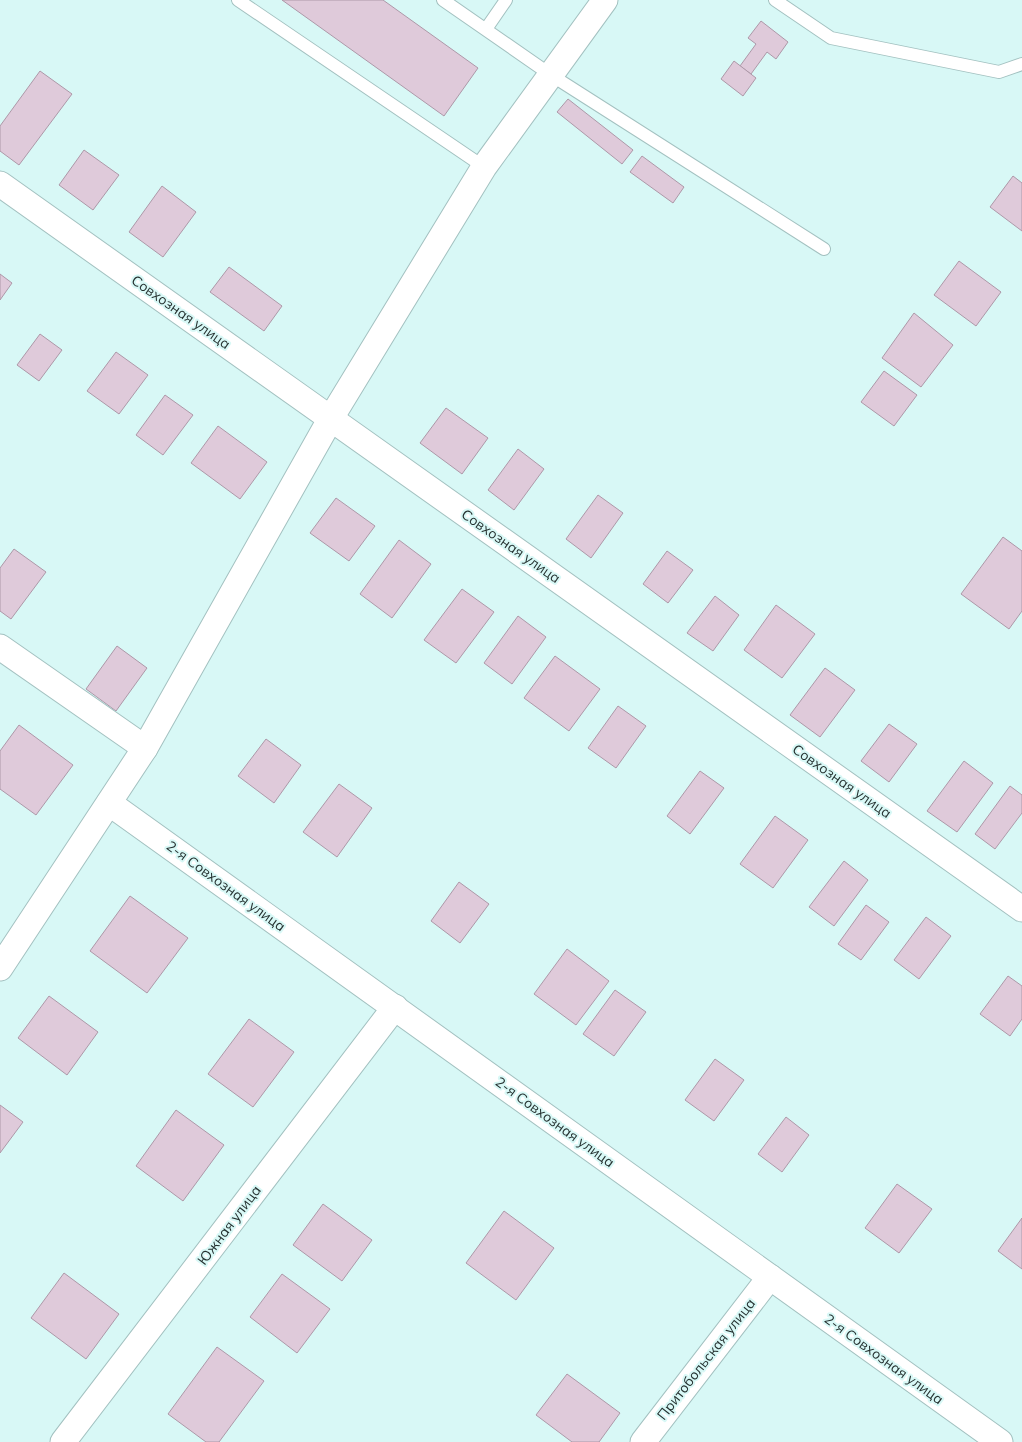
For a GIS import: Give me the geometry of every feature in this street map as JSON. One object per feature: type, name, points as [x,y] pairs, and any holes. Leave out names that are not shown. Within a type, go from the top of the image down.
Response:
[{"type":"street","points":[[0,968],[145,748],[331,418],[484,167],[605,0]]},
{"type":"street","name":"Совхозная улица","points":[[0,184],[1022,909]]},
{"type":"street","points":[[0,647],[145,748]]},
{"type":"street","name":"2-я Совхозная улица","points":[[109,803],[1000,1442]]},
{"type":"street","name":"Южная улица","points":[[63,1442],[395,1007]]},
{"type":"street","name":"Притобольская улица","points":[[642,1442],[770,1277]]},
{"type":"lane","points":[[238,0],[484,167]]},
{"type":"lane","points":[[443,0],[551,74],[824,249]]},
{"type":"lane","points":[[486,29],[506,0]]},
{"type":"lane","points":[[775,0],[831,38],[999,72],[1022,64]]},
{"type":"building","points":[[282,0],[383,0],[478,68],[444,116]]},
{"type":"building","points":[[761,21],[788,42],[776,59],[767,52],[751,74],[740,66],[756,44],[748,38]]},
{"type":"building","points":[[734,61],[756,78],[743,96],[721,79]]},
{"type":"building","points":[[40,71],[72,94],[19,165],[0,151],[0,126]]},
{"type":"building","points":[[568,99],[633,150],[622,164],[557,112]]},
{"type":"building","points":[[84,150],[119,175],[93,210],[59,185]]},
{"type":"building","points":[[642,156],[684,187],[673,203],[630,172]]},
{"type":"building","points":[[1013,176],[1022,183],[1022,231],[990,207]]},
{"type":"building","points":[[162,186],[196,212],[163,257],[129,232]]},
{"type":"building","points":[[959,261],[1001,292],[976,326],[934,295]]},
{"type":"building","points":[[229,267],[282,306],[264,331],[210,292]]},
{"type":"building","points":[[0,274],[12,283],[0,300]]},
{"type":"building","points":[[914,313],[953,345],[921,387],[882,358]]},
{"type":"building","points":[[40,334],[62,350],[39,381],[17,365]]},
{"type":"building","points":[[116,352],[148,375],[119,414],[87,391]]},
{"type":"building","points":[[884,371],[917,395],[894,426],[861,402]]},
{"type":"building","points":[[165,395],[193,415],[163,455],[136,435]]},
{"type":"building","points":[[446,408],[488,438],[462,474],[420,443]]},
{"type":"building","points":[[218,426],[267,462],[240,499],[191,463]]},
{"type":"building","points":[[518,449],[544,469],[514,510],[488,490]]},
{"type":"building","points":[[598,495],[623,513],[591,558],[566,539]]},
{"type":"building","points":[[336,498],[375,526],[349,561],[310,533]]},
{"type":"building","points":[[1003,537],[1022,551],[1022,611],[1009,629],[961,594]]},
{"type":"building","points":[[399,540],[431,564],[392,618],[360,594]]},
{"type":"building","points":[[14,549],[46,572],[11,619],[0,611],[0,568]]},
{"type":"building","points":[[667,551],[693,570],[668,603],[643,584]]},
{"type":"building","points":[[462,589],[494,612],[456,663],[424,640]]},
{"type":"building","points":[[715,596],[739,615],[713,651],[687,633]]},
{"type":"building","points":[[776,605],[815,634],[782,678],[744,650]]},
{"type":"building","points":[[518,616],[546,637],[512,684],[484,663]]},
{"type":"building","points":[[117,646],[147,668],[116,711],[86,689]]},
{"type":"building","points":[[555,656],[600,689],[569,731],[524,698]]},
{"type":"building","points":[[825,668],[855,690],[820,737],[790,715]]},
{"type":"building","points":[[618,706],[646,726],[616,768],[588,748]]},
{"type":"building","points":[[889,724],[917,744],[889,782],[861,761]]},
{"type":"building","points":[[19,725],[73,765],[36,815],[0,789],[0,751]]},
{"type":"building","points":[[266,739],[301,765],[274,803],[238,776]]},
{"type":"building","points":[[964,761],[993,783],[957,832],[927,811]]},
{"type":"building","points":[[700,771],[724,788],[690,834],[667,816]]},
{"type":"building","points":[[339,784],[372,808],[337,857],[303,832]]},
{"type":"building","points":[[1010,786],[1022,795],[1022,813],[995,849],[975,834]]},
{"type":"building","points":[[775,816],[808,840],[773,888],[740,864]]},
{"type":"building","points":[[844,861],[868,880],[834,926],[809,907]]},
{"type":"building","points":[[459,882],[489,904],[460,943],[431,921]]},
{"type":"building","points":[[130,896],[188,938],[147,993],[90,951]]},
{"type":"building","points":[[866,905],[889,922],[861,960],[838,944]]},
{"type":"building","points":[[926,917],[951,936],[919,979],[894,960]]},
{"type":"building","points":[[567,949],[609,981],[576,1025],[534,994]]},
{"type":"building","points":[[1008,976],[1022,986],[1022,1019],[1010,1036],[980,1014]]},
{"type":"building","points":[[615,990],[646,1012],[614,1056],[583,1034]]},
{"type":"building","points":[[49,996],[98,1032],[67,1075],[18,1038]]},
{"type":"building","points":[[249,1019],[294,1052],[253,1107],[208,1074]]},
{"type":"building","points":[[715,1059],[744,1080],[714,1121],[685,1100]]},
{"type":"building","points":[[0,1105],[23,1122],[0,1153]]},
{"type":"building","points":[[176,1110],[224,1145],[183,1201],[136,1166]]},
{"type":"building","points":[[786,1117],[809,1135],[782,1172],[758,1154]]},
{"type":"building","points":[[897,1184],[932,1209],[899,1253],[865,1228]]},
{"type":"building","points":[[323,1204],[372,1240],[342,1281],[293,1245]]},
{"type":"building","points":[[504,1211],[554,1248],[516,1300],[466,1263]]},
{"type":"building","points":[[1022,1218],[1022,1269],[998,1251]]},
{"type":"building","points":[[64,1273],[119,1314],[86,1359],[31,1318]]},
{"type":"building","points":[[282,1274],[330,1309],[297,1353],[250,1317]]},
{"type":"building","points":[[217,1347],[264,1381],[219,1442],[206,1442],[168,1414]]},
{"type":"building","points":[[567,1374],[620,1413],[599,1442],[572,1442],[536,1415]]}]
